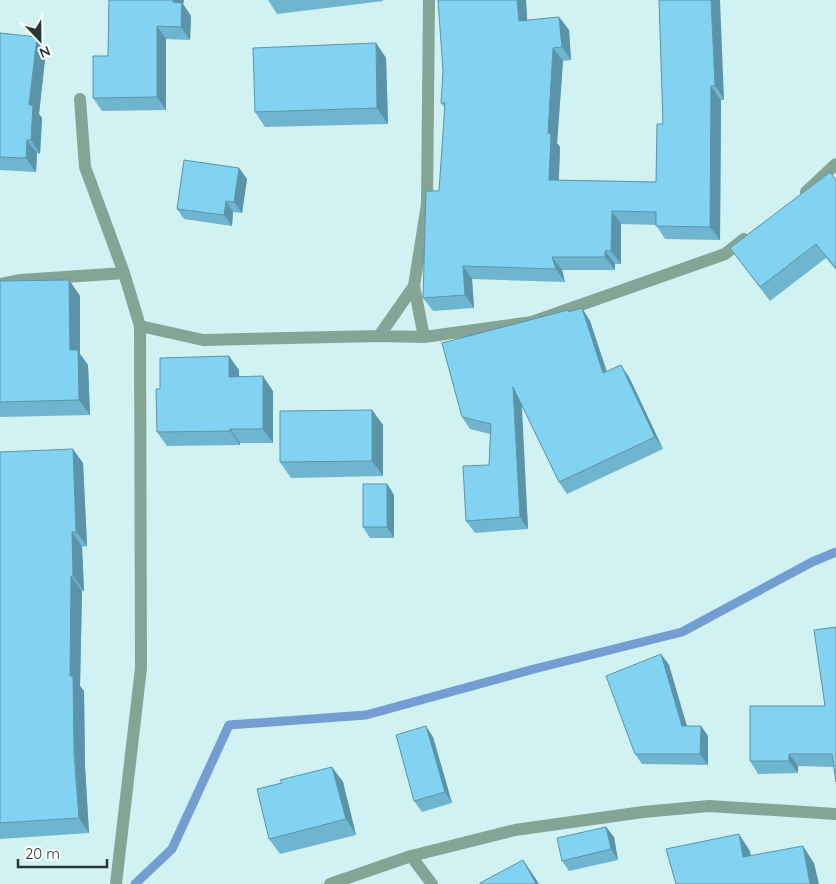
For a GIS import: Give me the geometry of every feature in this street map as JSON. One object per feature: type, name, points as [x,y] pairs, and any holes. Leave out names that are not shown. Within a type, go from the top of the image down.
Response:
[{"type":"street","points":[[424,337],[414,286],[427,204],[430,0]]},
{"type":"street","points":[[80,99],[85,168],[124,273],[140,326],[141,668],[116,884]]},
{"type":"street","points":[[799,197],[836,164]]},
{"type":"street","points":[[140,326],[203,340],[379,336],[424,337],[532,322],[725,254],[754,231]]},
{"type":"street","points":[[0,284],[21,280],[124,273]]},
{"type":"street","points":[[379,336],[414,286]]},
{"type":"street","points":[[330,884],[411,856],[514,830],[643,812],[709,806],[836,814]]},
{"type":"street","points":[[411,856],[432,884]]},
{"type":"building","points":[[109,0],[173,0],[173,2],[182,3],[181,27],[157,26],[157,97],[93,98],[93,56],[108,56]]},
{"type":"building","points":[[438,0],[517,0],[519,21],[559,17],[562,47],[553,48],[548,133],[551,134],[549,180],[656,182],[657,124],[663,124],[659,0],[711,0],[715,86],[711,86],[710,227],[656,226],[656,212],[612,211],[611,251],[605,251],[605,257],[552,257],[556,269],[463,266],[465,295],[423,298],[426,191],[439,191],[445,103],[441,103],[443,71]]},
{"type":"building","points":[[0,33],[37,37],[29,105],[33,105],[31,140],[27,140],[26,158],[0,157]]},
{"type":"building","points":[[376,43],[377,108],[255,112],[253,48]]},
{"type":"building","points":[[184,160],[239,168],[234,202],[226,201],[224,215],[177,209]]},
{"type":"building","points":[[830,172],[836,180],[836,268],[816,244],[760,287],[730,248]]},
{"type":"building","points":[[69,280],[70,350],[78,350],[79,400],[0,402],[0,281]]},
{"type":"building","points":[[582,308],[603,373],[621,365],[655,437],[559,482],[513,387],[520,517],[466,521],[463,466],[489,465],[491,424],[462,417],[442,343]]},
{"type":"building","points":[[229,356],[229,377],[263,376],[263,429],[157,432],[156,389],[160,389],[160,358]]},
{"type":"building","points":[[372,410],[372,461],[280,462],[280,411]]},
{"type":"building","points":[[73,449],[76,532],[72,532],[73,576],[71,576],[70,676],[73,676],[74,753],[79,818],[0,823],[0,452]]},
{"type":"building","points":[[363,484],[387,484],[387,527],[363,527]]},
{"type":"building","points":[[836,627],[836,782],[832,754],[789,754],[789,761],[750,761],[750,706],[825,706],[814,630]]},
{"type":"building","points":[[661,654],[682,726],[701,726],[700,754],[635,754],[606,676]]},
{"type":"building","points":[[426,726],[445,792],[414,801],[396,735]]},
{"type":"building","points":[[332,767],[346,819],[269,839],[257,789],[282,783],[280,780]]},
{"type":"building","points":[[606,827],[611,849],[562,861],[557,838]]},
{"type":"building","points":[[739,834],[743,857],[803,846],[810,884],[676,884],[666,849]]},
{"type":"building","points":[[523,860],[536,884],[480,884],[480,883]]},
{"type":"waterway","points":[[135,884],[172,849],[229,725],[366,715],[534,669],[682,632],[812,562],[836,552]]}]
